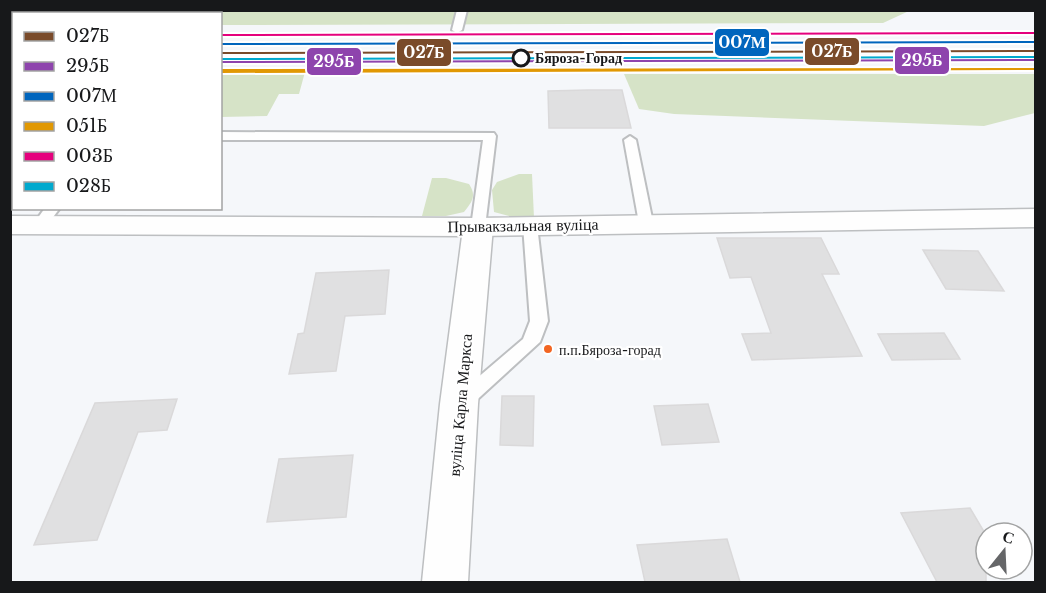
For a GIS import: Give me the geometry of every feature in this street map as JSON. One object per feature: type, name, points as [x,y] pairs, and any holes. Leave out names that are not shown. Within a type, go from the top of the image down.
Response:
[{"type":"street","name":"Прывакзальная вуліца","points":[[34,220],[478,227],[1035,218]]},
{"type":"street","name":"вуліца Карла Маркса","points":[[445,582],[459,404],[478,227]]},
{"type":"lane","points":[[457,30],[462,10]]},
{"type":"lane","points":[[222,136],[490,136],[478,227]]},
{"type":"lane","points":[[630,140],[646,223]]},
{"type":"lane","points":[[459,404],[531,342],[539,321],[530,225]]},
{"type":"green space","points":[[10,11],[909,11],[883,23],[222,25],[222,12],[12,12],[11,26]]},
{"type":"green space","points":[[305,72],[299,94],[279,94],[267,116],[222,117],[222,73]]},
{"type":"green space","points":[[624,74],[1035,74],[1035,113],[984,126],[674,114],[639,109]]},
{"type":"green space","points":[[519,174],[532,174],[534,218],[494,212],[492,190],[497,182]]},
{"type":"green space","points":[[432,178],[446,178],[469,184],[473,192],[473,199],[464,212],[446,216],[422,216]]},
{"type":"building","points":[[622,90],[631,128],[549,128],[548,91]]},
{"type":"building","points":[[717,238],[821,238],[839,274],[822,274],[862,356],[752,360],[742,334],[771,333],[751,277],[730,278]]},
{"type":"building","points":[[923,250],[978,251],[1004,291],[946,289]]},
{"type":"building","points":[[389,270],[385,314],[345,316],[336,371],[289,374],[298,334],[304,333],[316,273]]},
{"type":"building","points":[[944,333],[960,359],[892,360],[878,334]]},
{"type":"building","points":[[502,396],[534,396],[533,446],[500,445]]},
{"type":"building","points":[[177,399],[167,430],[138,432],[97,540],[34,545],[95,403]]},
{"type":"building","points":[[708,404],[719,442],[662,445],[654,406]]},
{"type":"building","points":[[353,455],[346,517],[267,522],[279,459]]},
{"type":"building","points":[[970,508],[978,521],[974,521],[974,581],[986,582],[937,582],[901,513]]},
{"type":"building","points":[[727,539],[740,582],[645,582],[637,545]]},
{"type":"transit line","name":"003Б","points":[[222,35],[1036,33]]},
{"type":"transit line","name":"007М","points":[[222,44],[1036,42]]},
{"type":"transit line","name":"027Б","points":[[222,53],[1036,51]]},
{"type":"transit line","name":"028Б","points":[[222,59],[1036,57]]},
{"type":"transit line","name":"295Б","points":[[222,62],[1036,60]]},
{"type":"transit line","name":"051Б","points":[[222,71],[1036,69]]},
{"type":"place","name":"Бяроза-Горад","points":[[521,58]]},
{"type":"place","name":"п.п.Бяроза-горад","points":[[548,349]]}]
